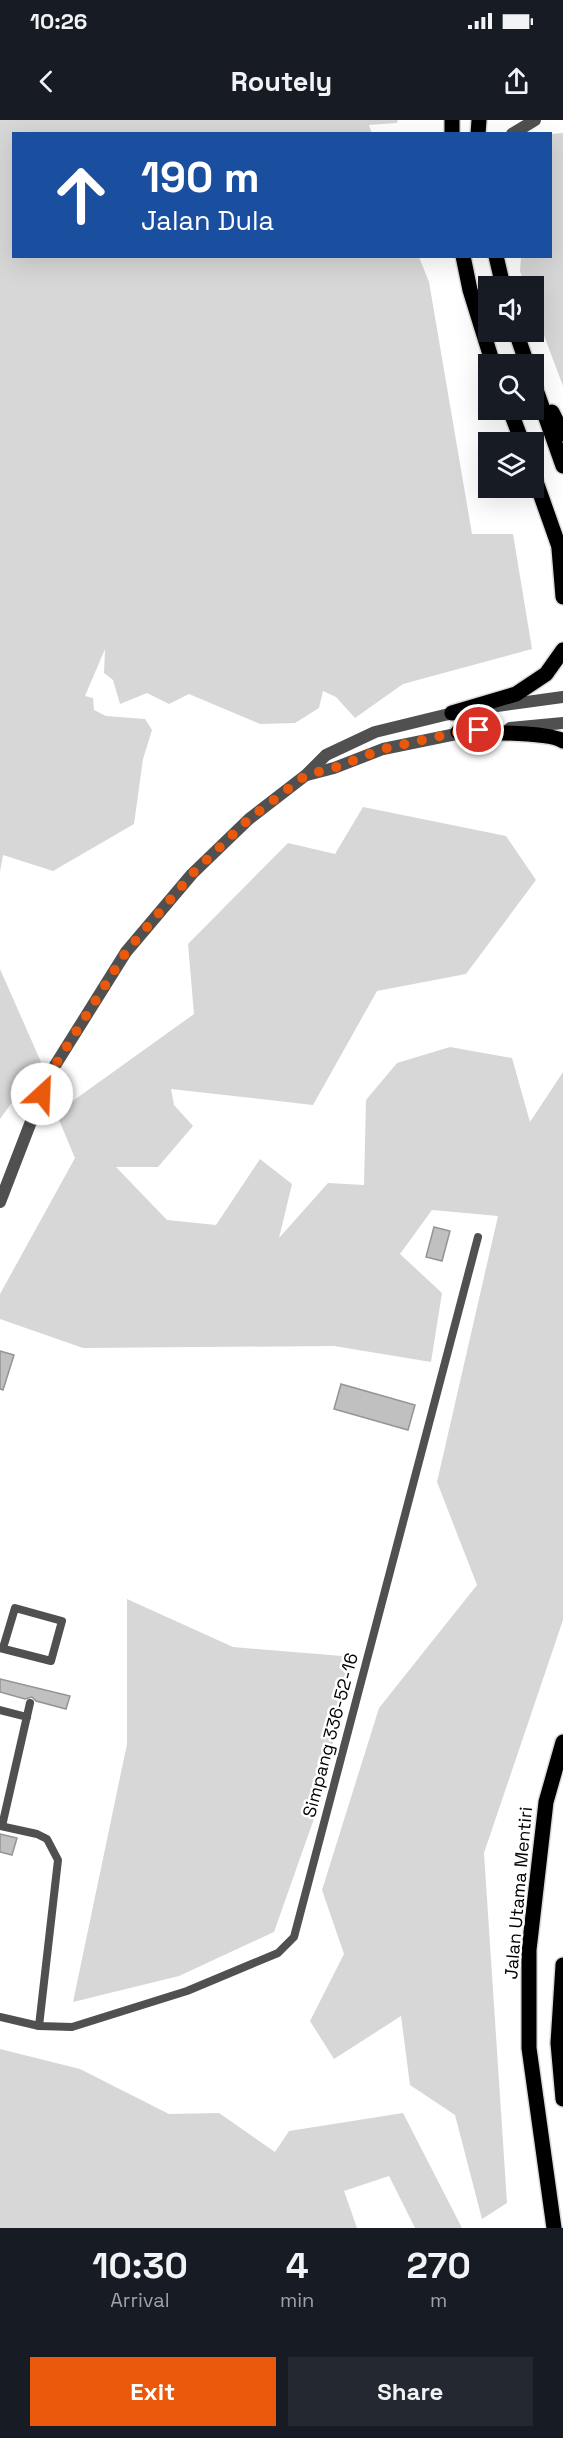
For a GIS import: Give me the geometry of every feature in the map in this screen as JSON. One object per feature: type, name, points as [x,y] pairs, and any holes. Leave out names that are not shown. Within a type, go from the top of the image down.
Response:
[{"type":"main road","points":[[463,258],[470,290],[490,354]]},
{"type":"main road","points":[[496,258],[501,276]]},
{"type":"main road","points":[[544,395],[563,434]]},
{"type":"main road","points":[[544,412],[563,466]]},
{"type":"main road","points":[[542,498],[561,553],[563,597]]},
{"type":"main road","points":[[452,712],[516,694],[546,674],[563,650]]},
{"type":"main road","points":[[458,732],[536,736],[559,738],[563,741]]},
{"type":"main road","name":"Jalan Utama Mentiri","points":[[554,2228],[530,2048],[529,1950],[546,1802],[563,1742]]},
{"type":"main road","points":[[563,1965],[558,2043],[563,2099]]},
{"type":"street","points":[[515,132],[535,120]]},
{"type":"street","points":[[0,1202],[49,1075],[126,952],[192,874],[249,819],[306,775],[326,755],[375,732],[452,712],[563,697]]},
{"type":"street","points":[[306,775],[334,768],[383,749],[458,732],[563,723]]},
{"type":"lane","name":"Simpang 336-52-16","points":[[0,2017],[39,2026],[72,2026],[188,1991],[278,1953],[294,1937],[478,1237]]},
{"type":"lane","points":[[15,1608],[62,1621],[51,1661],[1,1648],[15,1608]]},
{"type":"lane","points":[[30,1703],[1,1826],[37,1834],[47,1839],[58,1860],[39,2026]]},
{"type":"lane","points":[[0,1710],[27,1717]]},
{"type":"shaded area","points":[[0,120],[398,120],[397,123],[369,125],[371,132],[12,132],[12,258],[419,258],[429,282],[472,534],[513,534],[532,649],[403,684],[355,718],[336,697],[323,691],[319,708],[295,723],[260,724],[189,694],[169,704],[147,693],[120,704],[113,680],[104,673],[105,649],[85,696],[93,698],[94,710],[106,716],[145,719],[152,730],[143,759],[134,824],[53,871],[3,855],[0,872]]},
{"type":"shaded area","points":[[563,133],[563,386],[544,336],[544,276],[522,276],[520,271],[521,258],[552,258],[552,134]]},
{"type":"shaded area","points":[[363,807],[506,836],[536,880],[466,974],[377,991],[313,1105],[171,1089],[174,1105],[193,1126],[158,1167],[116,1167],[167,1220],[216,1225],[260,1159],[292,1184],[279,1238],[328,1183],[364,1185],[366,1100],[397,1063],[450,1047],[512,1058],[530,1122],[563,1072],[563,1620],[484,1853],[507,2203],[482,2219],[455,2115],[410,2085],[401,2016],[334,2059],[310,2021],[344,1954],[322,1890],[379,1708],[477,1585],[437,1482],[498,1216],[432,1210],[400,1254],[442,1293],[431,1362],[334,1346],[83,1348],[0,1319],[0,1294],[75,1158],[56,1113],[194,1014],[188,944],[288,843],[335,854]]},
{"type":"shaded area","points":[[0,969],[41,1062],[0,1119]]},
{"type":"shaded area","points":[[127,1599],[233,1647],[354,1657],[316,1813],[274,1932],[179,1976],[73,2002],[127,1744]]},
{"type":"shaded area","points":[[0,2049],[80,2069],[169,2114],[219,2113],[275,2152],[289,2131],[403,2113],[462,2228],[415,2228],[389,2176],[344,2191],[357,2228],[0,2228]]},
{"type":"building","points":[[434,1227],[450,1231],[442,1261],[426,1257]]},
{"type":"building","points":[[0,1351],[14,1355],[3,1390],[0,1389]]},
{"type":"building","points":[[341,1384],[415,1405],[408,1430],[334,1409]]},
{"type":"building","points":[[0,1679],[70,1696],[66,1709],[36,1701],[32,1697],[25,1699],[0,1692]]},
{"type":"building","points":[[0,1834],[17,1838],[12,1855],[0,1852]]},
{"type":"route","points":[[42,1094],[49,1075],[126,952],[192,874],[249,819],[306,775],[334,768],[383,749],[458,732],[479,730]]}]
